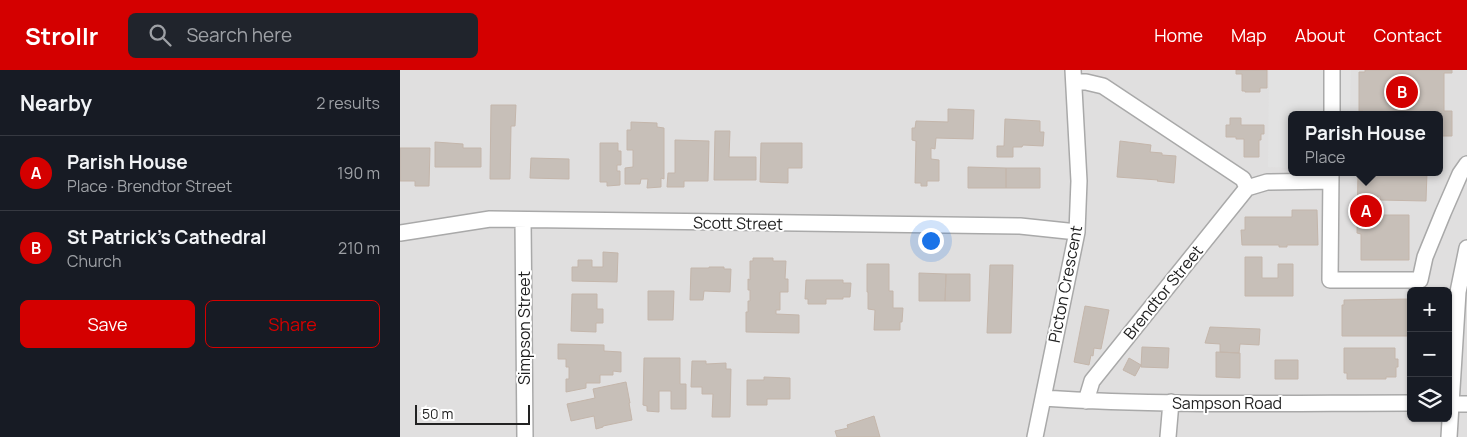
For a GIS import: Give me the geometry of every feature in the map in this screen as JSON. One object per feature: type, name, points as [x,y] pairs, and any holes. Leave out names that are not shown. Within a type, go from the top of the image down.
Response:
[{"type":"street","points":[[1332,70],[1332,111]]},
{"type":"street","points":[[1074,76],[1086,82],[1103,86],[1243,179],[1247,188],[1268,182],[1331,177],[1330,280],[1420,280],[1425,257],[1460,174],[1467,164]]},
{"type":"street","name":"Picton Crescent","points":[[1035,437],[1077,232],[1079,181],[1074,76]]},
{"type":"street","name":"Brendtor Street","points":[[1086,401],[1092,381],[1247,188]]},
{"type":"street","name":"Scott Street","points":[[400,232],[490,219],[1020,226],[1077,232]]},
{"type":"street","name":"Simpson Street","points":[[524,220],[525,437]]},
{"type":"street","points":[[1449,437],[1456,404],[1458,292],[1467,248]]},
{"type":"street","name":"Sampson Road","points":[[1043,398],[1086,401],[1407,403]]},
{"type":"street","points":[[1168,437],[1170,402]]},
{"type":"shaded area","points":[[400,70],[1467,70],[1467,437],[400,437]]},
{"type":"shaded area","points":[[1269,70],[1351,70],[1350,111],[1288,111],[1288,168],[1268,167]]},
{"type":"building","points":[[1236,70],[1267,70],[1267,88],[1260,88],[1260,92],[1242,91],[1242,74],[1236,74]]},
{"type":"building","points":[[1365,70],[1452,70],[1452,73],[1444,73],[1444,111],[1452,111],[1452,136],[1443,136],[1443,111],[1359,111],[1359,72],[1365,72]]},
{"type":"building","points":[[491,105],[516,105],[515,126],[511,126],[510,179],[490,179]]},
{"type":"building","points":[[948,109],[974,110],[973,139],[936,138],[935,149],[931,148],[931,159],[939,160],[939,181],[927,181],[927,186],[921,186],[921,183],[915,183],[916,141],[912,140],[912,128],[915,128],[916,121],[948,122]]},
{"type":"building","points":[[1230,118],[1241,118],[1241,125],[1264,125],[1264,134],[1261,134],[1261,140],[1259,140],[1259,157],[1244,157],[1244,139],[1226,137],[1226,125],[1230,125]]},
{"type":"building","points":[[1005,119],[1040,121],[1040,132],[1044,132],[1043,146],[1023,145],[1022,147],[1013,147],[1013,157],[997,157],[997,146],[1004,146]]},
{"type":"building","points":[[631,122],[657,123],[657,127],[664,128],[664,179],[661,178],[661,187],[647,188],[648,179],[641,179],[640,184],[625,184],[625,168],[633,167],[633,150],[627,150],[627,130],[631,130]]},
{"type":"building","points":[[715,131],[730,131],[729,157],[756,157],[756,180],[714,180]]},
{"type":"building","points":[[675,140],[709,141],[708,181],[684,181],[684,187],[667,187],[668,173],[675,173]]},
{"type":"building","points":[[1120,141],[1151,145],[1150,152],[1176,156],[1174,183],[1117,177]]},
{"type":"building","points":[[435,142],[463,144],[463,148],[481,148],[481,167],[435,167]]},
{"type":"building","points":[[600,143],[618,143],[618,151],[621,151],[621,165],[617,165],[617,171],[620,171],[620,185],[607,186],[607,182],[600,182]]},
{"type":"building","points":[[761,143],[802,143],[802,168],[788,168],[788,183],[760,182]]},
{"type":"building","points":[[400,148],[430,148],[429,186],[415,186],[415,181],[400,181]]},
{"type":"building","points":[[531,158],[569,159],[569,179],[530,178]]},
{"type":"building","points":[[968,167],[1006,168],[1006,188],[968,188]]},
{"type":"building","points":[[1006,168],[1040,168],[1040,188],[1006,188]]},
{"type":"building","points":[[1358,176],[1427,176],[1426,201],[1380,200],[1380,196],[1378,196],[1378,208],[1374,208],[1374,215],[1409,215],[1409,260],[1361,260],[1361,234],[1357,233]]},
{"type":"building","points":[[1292,210],[1317,210],[1318,245],[1287,245],[1287,247],[1279,247],[1279,245],[1242,245],[1241,230],[1245,230],[1245,217],[1292,217]]},
{"type":"building","points":[[603,252],[618,253],[617,282],[572,281],[572,267],[578,267],[578,260],[592,260],[592,267],[603,267]]},
{"type":"building","points":[[1245,257],[1262,257],[1262,278],[1278,278],[1278,264],[1293,264],[1293,296],[1245,296]]},
{"type":"building","points":[[753,258],[773,258],[773,261],[786,261],[785,279],[788,279],[788,292],[780,292],[780,310],[776,310],[776,314],[799,315],[799,333],[746,332],[746,312],[748,312],[748,301],[750,301],[748,279],[750,280],[750,261],[753,261]]},
{"type":"building","points":[[867,264],[889,264],[889,291],[893,291],[893,308],[903,308],[900,330],[874,330],[875,310],[868,309]]},
{"type":"building","points":[[990,265],[1013,265],[1011,333],[987,333]]},
{"type":"building","points":[[691,268],[731,269],[730,292],[704,291],[703,300],[690,300]]},
{"type":"building","points":[[919,273],[946,274],[945,301],[919,301]]},
{"type":"building","points":[[946,274],[970,274],[970,301],[945,301]]},
{"type":"building","points":[[806,280],[843,280],[843,283],[851,283],[850,297],[826,299],[826,304],[808,304],[808,299],[805,299]]},
{"type":"building","points":[[648,291],[674,291],[673,320],[648,320]]},
{"type":"building","points":[[572,294],[597,294],[597,309],[603,309],[603,323],[596,323],[596,332],[571,331]]},
{"type":"building","points":[[1407,299],[1407,336],[1342,336],[1342,305],[1344,305],[1344,300]]},
{"type":"building","points":[[1085,306],[1109,310],[1101,349],[1094,348],[1089,365],[1074,362]]},
{"type":"building","points":[[1210,327],[1260,329],[1259,345],[1240,344],[1239,353],[1220,352],[1220,344],[1205,343]]},
{"type":"building","points":[[558,344],[604,345],[604,351],[621,352],[621,372],[613,371],[613,375],[600,375],[600,383],[586,383],[586,388],[566,392],[566,379],[569,379],[569,367],[566,367],[566,359],[558,359]]},
{"type":"building","points":[[1142,347],[1169,348],[1168,368],[1141,367]]},
{"type":"building","points":[[1344,348],[1395,348],[1395,359],[1398,359],[1396,377],[1386,377],[1386,379],[1347,379],[1347,373],[1344,373]]},
{"type":"building","points":[[1216,352],[1240,353],[1240,378],[1216,377]]},
{"type":"building","points":[[644,358],[680,358],[680,384],[686,384],[686,409],[671,409],[671,391],[659,391],[659,412],[647,411],[647,406],[643,405]]},
{"type":"building","points":[[1129,358],[1141,365],[1135,376],[1123,370]]},
{"type":"building","points":[[1275,360],[1298,360],[1298,379],[1275,379]]},
{"type":"building","points":[[692,361],[706,361],[706,364],[726,363],[726,369],[731,369],[730,417],[712,417],[713,394],[702,394],[702,387],[691,387]]},
{"type":"building","points":[[764,377],[790,378],[790,399],[767,399],[767,405],[747,405],[747,380],[764,380]]},
{"type":"building","points":[[626,382],[632,420],[596,429],[594,416],[571,421],[567,404],[595,398],[593,389]]},
{"type":"building","points":[[874,416],[880,437],[837,437],[835,431],[848,428],[847,425]]},
{"type":"place","name":"St Patrick’s Cathedral","points":[[1402,92]]},
{"type":"place","name":"Parish House","points":[[1366,211]]}]
